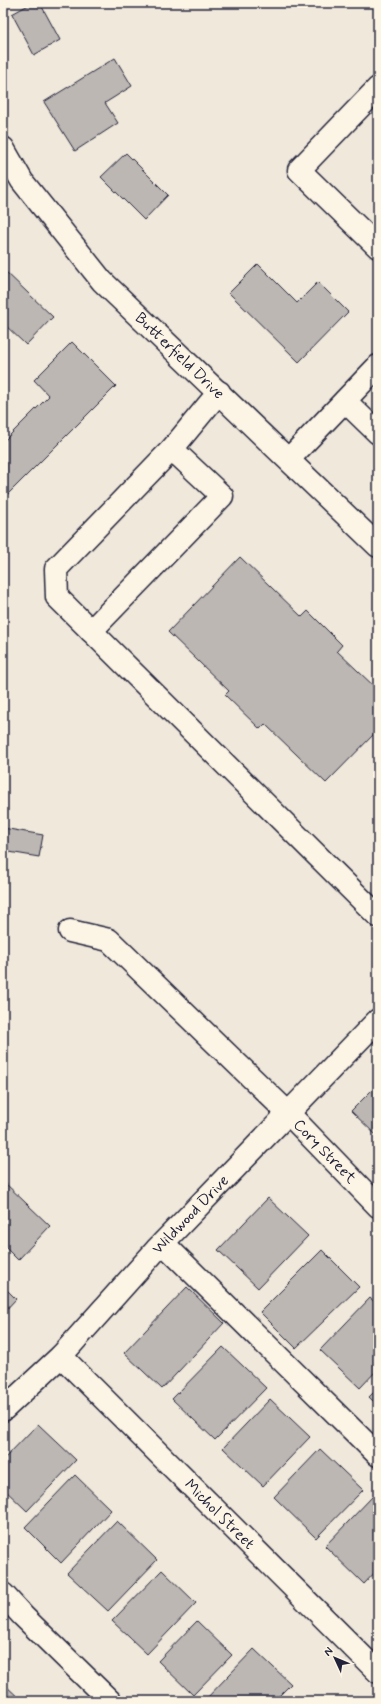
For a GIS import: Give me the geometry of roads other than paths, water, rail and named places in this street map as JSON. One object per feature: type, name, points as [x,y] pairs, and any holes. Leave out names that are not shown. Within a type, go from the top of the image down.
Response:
[{"type":"street","points":[[378,88],[299,170],[378,247]]},
{"type":"street","name":"Butterfield Drive","points":[[3,148],[22,181],[102,281],[378,546]]},
{"type":"street","points":[[289,460],[378,366]]},
{"type":"street","points":[[219,392],[172,449],[56,569],[56,597],[378,916]]},
{"type":"street","points":[[345,401],[378,432]]},
{"type":"street","points":[[91,631],[222,496],[172,449]]},
{"type":"street","name":"Cory Street","points":[[70,931],[110,940],[288,1113],[378,1206]]},
{"type":"street","name":"Wildwood Drive","points":[[3,1410],[61,1356],[163,1243],[378,1020]]},
{"type":"street","points":[[163,1243],[378,1455]]},
{"type":"street","name":"Michol Street","points":[[61,1356],[378,1672]]},
{"type":"street","points":[[3,1594],[23,1616],[110,1701]]}]
